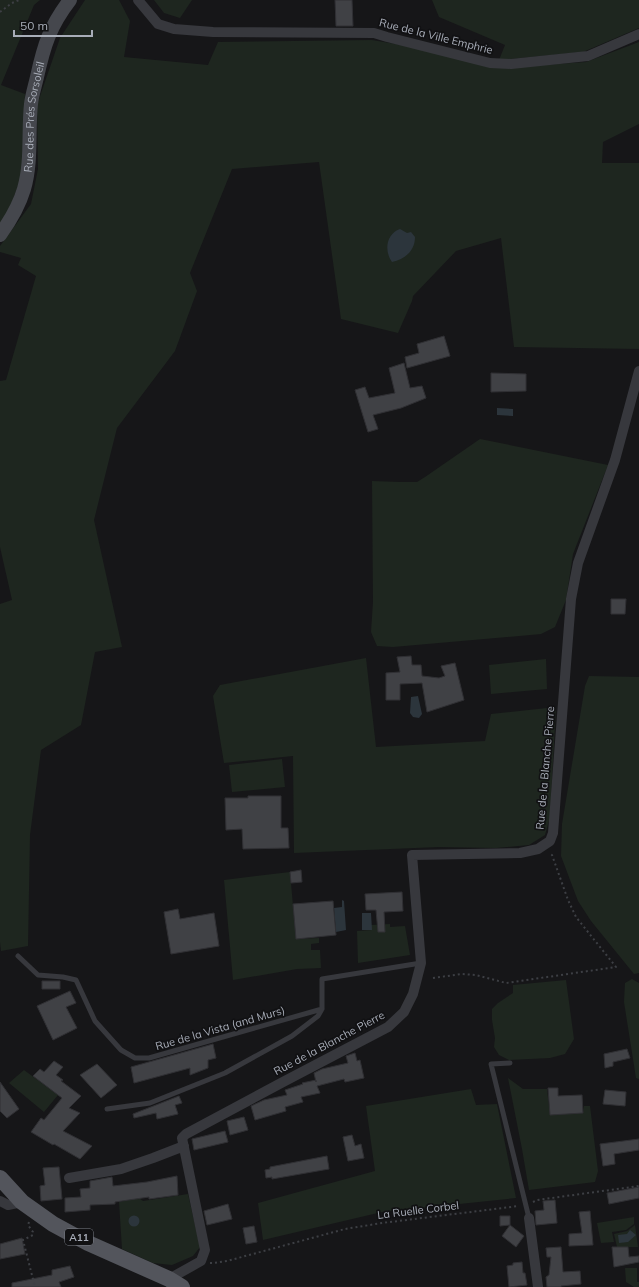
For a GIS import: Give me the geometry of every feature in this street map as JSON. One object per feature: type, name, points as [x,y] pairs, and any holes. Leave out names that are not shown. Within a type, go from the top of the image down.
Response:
[{"type":"main road","name":"Rue des Prés Sorsoleil","points":[[0,235],[11,219],[24,190],[27,174],[31,103],[39,65],[48,35],[54,22],[70,0]]},
{"type":"main road","name":"A11","points":[[0,1178],[22,1202],[53,1224],[88,1243],[176,1283]]},
{"type":"street","name":"Rue de la Ville Emphrie","points":[[138,0],[158,24],[174,29],[236,32],[374,33],[490,63],[510,64],[588,56],[639,34]]},
{"type":"street","name":"Rue de la Blanche Pierre","points":[[184,1146],[182,1138],[186,1134],[388,1028],[404,1012],[413,994],[421,963],[412,855],[520,853],[538,848],[550,841],[553,833],[572,599],[578,563],[615,460],[639,371]]},
{"type":"street","points":[[69,1178],[121,1169],[184,1146],[205,1250],[201,1261],[176,1283]]},
{"type":"street","points":[[0,1201],[8,1204],[22,1202]]},
{"type":"street","points":[[529,1218],[538,1287]]},
{"type":"lane","name":"Rue de la Vista (and Murs)","points":[[18,956],[38,975],[63,977],[76,980],[95,1022],[121,1050],[135,1058],[149,1058],[322,1008]]},
{"type":"lane","points":[[107,1109],[150,1103],[225,1073],[292,1036],[318,1016],[322,1008],[322,979],[421,963]]},
{"type":"lane","points":[[510,1063],[491,1064],[529,1218]]},
{"type":"path","points":[[0,12],[12,3],[19,0]]},
{"type":"path","points":[[433,978],[462,974],[476,975],[506,983],[616,967],[576,917],[568,900],[552,855],[547,853]]},
{"type":"path","name":"La Ruelle Corbel","points":[[201,1261],[213,1264],[227,1261],[345,1229],[390,1222],[526,1206],[537,1200],[639,1186]]},
{"type":"path","points":[[35,1287],[23,1240],[32,1235],[34,1232],[28,1223],[31,1220],[36,1220],[37,1212]]},
{"type":"shaded area","points":[[0,0],[40,0],[34,5],[1,85],[25,94],[22,175],[9,210],[0,225]]},
{"type":"shaded area","points":[[85,0],[119,0],[130,21],[124,57],[208,65],[218,42],[372,40],[414,47],[499,68],[586,62],[639,42],[639,124],[603,142],[602,163],[639,163],[639,349],[514,347],[501,238],[456,251],[413,296],[398,333],[341,319],[319,162],[232,169],[190,273],[197,291],[175,351],[117,428],[94,520],[122,647],[95,652],[81,725],[41,750],[30,835],[28,946],[1,951],[0,604],[12,600],[0,547],[0,381],[6,380],[36,276],[18,265],[21,258],[0,252],[0,246],[31,204],[38,169],[37,105],[60,38]]},
{"type":"shaded area","points":[[154,0],[192,0],[180,18],[164,13]]},
{"type":"shaded area","points":[[432,0],[639,0],[639,28],[583,52],[499,60],[505,45],[439,17]]},
{"type":"shaded area","points":[[400,229],[407,233],[411,232],[415,237],[415,242],[408,254],[401,259],[392,262],[389,258],[387,248],[388,243],[395,231]]},
{"type":"shaded area","points":[[497,408],[513,409],[513,416],[497,415]]},
{"type":"shaded area","points":[[480,439],[608,465],[573,554],[566,600],[555,627],[541,634],[393,647],[377,646],[371,632],[373,602],[372,481],[417,482]]},
{"type":"shaded area","points":[[366,658],[376,747],[485,741],[491,714],[556,707],[550,817],[545,835],[529,845],[496,848],[439,847],[294,853],[293,756],[224,763],[213,696],[220,685]]},
{"type":"shaded area","points":[[546,659],[547,689],[491,694],[489,665]]},
{"type":"shaded area","points":[[589,676],[639,677],[639,973],[634,974],[591,921],[578,901],[561,856],[562,824],[585,686]]},
{"type":"shaded area","points":[[418,696],[422,714],[419,718],[413,717],[410,713],[411,697]]},
{"type":"shaded area","points":[[282,759],[285,787],[232,792],[229,765]]},
{"type":"shaded area","points":[[290,872],[296,939],[319,938],[319,943],[311,944],[311,950],[320,950],[321,968],[297,969],[233,980],[224,880]]},
{"type":"shaded area","points":[[342,900],[344,901],[346,930],[336,932],[334,908],[342,907]]},
{"type":"shaded area","points":[[362,913],[371,913],[372,930],[362,930]]},
{"type":"shaded area","points":[[390,924],[390,927],[405,926],[410,955],[358,963],[357,931],[371,930],[371,925]]},
{"type":"shaded area","points":[[632,979],[639,983],[639,1079],[636,1078],[624,1002],[625,983]]},
{"type":"shaded area","points":[[566,980],[574,1039],[565,1054],[550,1058],[509,1060],[499,1055],[494,1047],[495,1038],[492,1009],[513,993],[513,985]]},
{"type":"shaded area","points":[[24,1070],[58,1095],[44,1112],[9,1083]]},
{"type":"shaded area","points":[[508,1078],[523,1089],[547,1089],[550,1115],[583,1113],[584,1106],[590,1106],[598,1171],[595,1182],[529,1190]]},
{"type":"shaded area","points":[[471,1089],[476,1105],[497,1104],[516,1198],[382,1212],[263,1240],[258,1203],[375,1171],[366,1106]]},
{"type":"shaded area","points":[[188,1194],[200,1247],[193,1256],[172,1265],[153,1263],[122,1249],[119,1202],[139,1198],[143,1201]]},
{"type":"shaded area","points":[[134,1215],[138,1217],[140,1221],[138,1225],[134,1227],[130,1225],[128,1221],[130,1217]]},
{"type":"shaded area","points":[[634,1217],[634,1224],[626,1230],[612,1232],[614,1242],[601,1243],[597,1223]]},
{"type":"shaded area","points":[[635,1225],[638,1247],[617,1247],[614,1234],[627,1231]]},
{"type":"shaded area","points":[[630,1230],[636,1235],[628,1242],[619,1243],[618,1235],[627,1234]]},
{"type":"shaded area","points":[[625,1268],[637,1268],[637,1282],[639,1282],[639,1287],[634,1287],[626,1282]]},
{"type":"building","points":[[335,0],[352,0],[353,26],[336,26]]},
{"type":"building","points":[[444,336],[450,356],[407,368],[405,357],[419,353],[417,344]]},
{"type":"building","points":[[404,363],[410,388],[422,386],[426,398],[401,408],[373,415],[378,429],[368,432],[355,390],[365,387],[369,398],[395,393],[389,368]]},
{"type":"building","points":[[491,373],[526,374],[526,391],[491,392]]},
{"type":"building","points":[[611,599],[626,599],[625,614],[611,614]]},
{"type":"building","points":[[411,656],[412,665],[421,665],[422,676],[439,678],[445,676],[441,666],[455,663],[464,700],[427,712],[422,683],[400,684],[400,700],[386,700],[386,673],[400,672],[397,657]]},
{"type":"building","points":[[248,796],[281,796],[281,828],[288,828],[289,848],[243,849],[242,829],[226,830],[225,798],[248,798]]},
{"type":"building","points":[[301,870],[302,882],[291,883],[290,872]]},
{"type":"building","points":[[402,892],[403,911],[384,912],[385,932],[378,932],[376,910],[366,910],[365,894]]},
{"type":"building","points":[[333,901],[336,935],[296,939],[293,904]]},
{"type":"building","points":[[178,909],[180,919],[214,913],[219,946],[171,954],[164,912]]},
{"type":"building","points":[[42,981],[60,981],[60,989],[42,989]]},
{"type":"building","points":[[70,991],[76,1003],[66,1007],[77,1028],[53,1040],[37,1006]]},
{"type":"building","points":[[213,1044],[216,1058],[208,1060],[208,1068],[190,1075],[190,1068],[134,1083],[131,1067]]},
{"type":"building","points":[[627,1049],[630,1058],[613,1062],[613,1066],[605,1068],[604,1054]]},
{"type":"building","points":[[355,1053],[357,1061],[360,1060],[364,1078],[345,1082],[344,1079],[317,1086],[320,1093],[301,1097],[303,1102],[285,1107],[286,1111],[255,1120],[251,1106],[264,1100],[287,1095],[285,1090],[303,1084],[302,1083],[316,1080],[314,1073],[322,1069],[348,1063],[346,1056]]},
{"type":"building","points":[[54,1061],[63,1067],[56,1075],[63,1080],[61,1081],[81,1096],[69,1108],[80,1113],[63,1131],[92,1146],[80,1159],[31,1132],[41,1118],[44,1120],[62,1098],[33,1076],[40,1069],[44,1072]]},
{"type":"building","points":[[97,1064],[117,1085],[101,1098],[80,1075]]},
{"type":"building","points":[[0,1082],[19,1109],[7,1118],[0,1111]]},
{"type":"building","points":[[548,1088],[558,1088],[558,1096],[582,1095],[583,1113],[550,1115]]},
{"type":"building","points":[[605,1090],[626,1092],[625,1106],[603,1104]]},
{"type":"building","points":[[179,1096],[182,1103],[175,1105],[178,1114],[157,1119],[156,1113],[134,1118],[133,1114]]},
{"type":"building","points":[[244,1117],[248,1130],[230,1135],[227,1121]]},
{"type":"building","points":[[225,1131],[228,1142],[194,1150],[192,1139]]},
{"type":"building","points":[[352,1135],[355,1146],[361,1144],[364,1158],[348,1161],[343,1137]]},
{"type":"building","points":[[639,1139],[639,1150],[614,1154],[615,1164],[603,1166],[600,1144]]},
{"type":"building","points":[[327,1156],[329,1169],[272,1179],[272,1177],[266,1178],[265,1170],[270,1169],[270,1167]]},
{"type":"building","points":[[59,1167],[62,1199],[41,1201],[40,1186],[45,1185],[43,1168]]},
{"type":"building","points":[[177,1176],[178,1195],[149,1199],[149,1197],[115,1202],[115,1204],[90,1205],[90,1210],[65,1212],[65,1198],[81,1197],[80,1189],[90,1188],[90,1181],[112,1177],[113,1186],[147,1182]]},
{"type":"building","points":[[639,1187],[639,1198],[609,1204],[607,1193]]},
{"type":"building","points":[[555,1200],[557,1223],[536,1225],[535,1211],[544,1210],[543,1201]]},
{"type":"building","points":[[228,1204],[232,1219],[207,1225],[204,1211]]},
{"type":"building","points":[[590,1211],[593,1245],[569,1246],[569,1234],[582,1233],[579,1212]]},
{"type":"building","points":[[500,1216],[510,1216],[510,1225],[500,1226]]},
{"type":"building","points":[[510,1225],[524,1236],[516,1247],[502,1236]]},
{"type":"building","points":[[254,1226],[257,1242],[246,1244],[243,1228]]},
{"type":"building","points":[[22,1238],[25,1254],[0,1259],[0,1244]]},
{"type":"building","points":[[561,1247],[563,1272],[580,1271],[581,1284],[561,1287],[547,1287],[546,1277],[549,1275],[551,1257],[547,1257],[546,1248]]},
{"type":"building","points":[[612,1247],[628,1247],[629,1257],[639,1256],[639,1262],[614,1267]]},
{"type":"building","points":[[522,1262],[523,1273],[525,1273],[527,1285],[509,1287],[507,1266],[513,1265],[513,1263]]},
{"type":"building","points":[[70,1266],[74,1277],[59,1282],[61,1287],[12,1287],[12,1283],[52,1275],[52,1270]]}]
